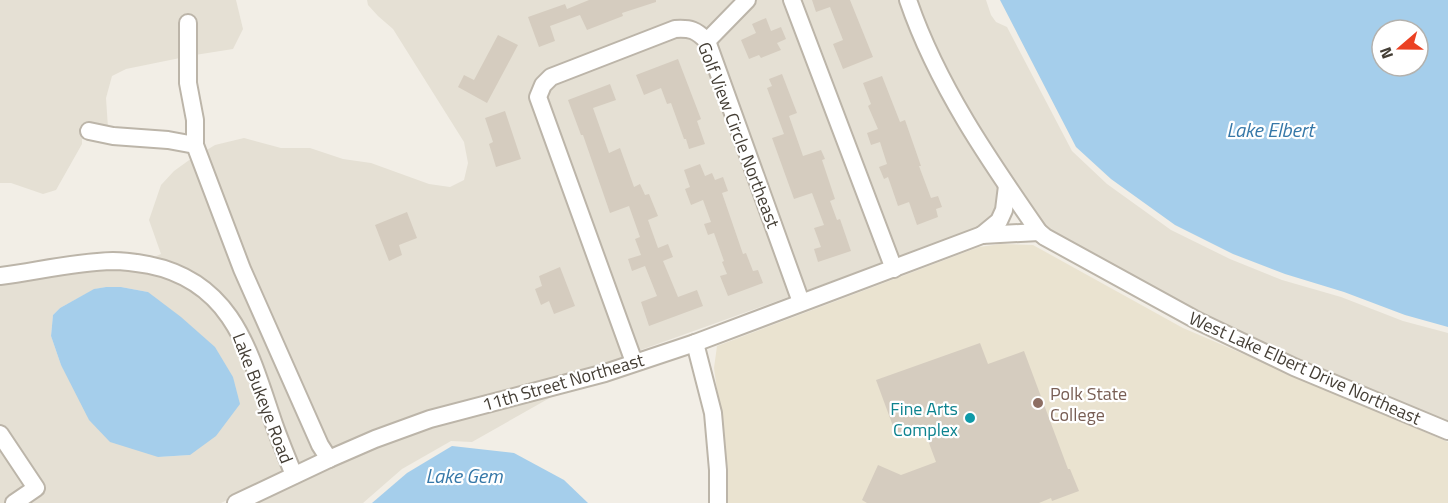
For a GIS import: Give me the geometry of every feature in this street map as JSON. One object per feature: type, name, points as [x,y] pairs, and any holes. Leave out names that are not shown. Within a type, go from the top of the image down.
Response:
[{"type":"street","points":[[707,41],[747,0]]},
{"type":"street","points":[[792,0],[894,269]]},
{"type":"street","points":[[908,0],[918,29],[976,140],[1039,232]]},
{"type":"street","points":[[188,23],[188,83],[195,120],[195,146],[242,269],[320,445],[329,459]]},
{"type":"street","name":"Golf View Circle Northeast","points":[[634,363],[538,97],[543,85],[551,77],[675,29],[686,28],[697,32],[707,41],[801,302]]},
{"type":"street","points":[[89,131],[114,136],[168,140],[195,146]]},
{"type":"street","points":[[982,235],[1002,216],[1007,186]]},
{"type":"street","name":"11th Street Northeast","points":[[236,503],[329,459],[430,419],[605,373],[695,343],[982,235],[1039,232]]},
{"type":"street","name":"West Lake Elbert Drive Northeast","points":[[1039,232],[1197,321],[1294,367],[1448,431]]},
{"type":"street","name":"Lake Bukeye Road","points":[[0,276],[115,261],[160,267],[178,273],[196,283],[228,314],[244,341],[294,475]]},
{"type":"street","points":[[695,343],[713,413],[718,470],[718,503]]},
{"type":"street","points":[[0,434],[36,488],[14,503]]},
{"type":"shaded area","points":[[0,0],[236,0],[243,29],[233,49],[195,55],[195,16],[181,17],[180,58],[126,69],[112,76],[106,98],[108,128],[85,123],[81,136],[89,138],[82,139],[82,144],[56,190],[43,194],[11,183],[0,183]]},
{"type":"shaded area","points":[[367,0],[738,0],[707,31],[703,27],[538,81],[624,356],[609,365],[332,450],[248,267],[205,151],[215,145],[244,138],[281,148],[310,148],[343,159],[371,163],[429,184],[450,187],[464,180],[468,163],[464,142],[393,29],[368,5]]},
{"type":"shaded area","points":[[756,0],[784,0],[883,263],[805,291],[715,43]]},
{"type":"shaded area","points":[[800,0],[900,0],[929,68],[970,143],[1000,188],[997,209],[993,217],[980,228],[897,258]]},
{"type":"shaded area","points":[[916,0],[986,0],[996,22],[1007,27],[1072,151],[1107,184],[1171,230],[1230,259],[1282,280],[1341,297],[1403,321],[1448,333],[1448,424],[1298,361],[1201,316],[1047,229],[983,137],[942,62]]},
{"type":"shaded area","points":[[676,36],[693,37],[700,46],[791,296],[638,351],[545,97],[555,83]]},
{"type":"shaded area","points":[[192,158],[235,272],[319,456],[298,466],[264,369],[240,319],[152,258],[161,254],[149,220],[161,185],[174,171]]},
{"type":"shaded area","name":"Polk State College","points":[[1001,244],[1033,245],[1183,328],[1448,442],[1448,503],[726,503],[728,470],[714,368],[717,346],[979,247]]},
{"type":"shaded area","points":[[115,268],[158,274],[191,289],[215,310],[238,344],[285,472],[221,503],[0,503],[0,282],[88,269]],"holes":[[[121,287],[148,292],[190,455],[158,457],[61,365],[51,336],[53,315],[60,308],[95,289]]]},
{"type":"shaded area","points":[[562,391],[472,442],[451,441],[402,469],[363,503],[251,503],[332,465],[432,426]]},
{"type":"water","name":"Lake Elbert","points":[[1000,0],[1448,0],[1448,327],[1405,315],[1233,254],[1175,225],[1111,179],[1076,147]]},
{"type":"water","points":[[106,287],[148,292],[215,347],[233,377],[240,404],[216,436],[190,455],[158,457],[110,442],[89,420],[61,365],[51,336],[53,315],[60,308],[94,289]]},
{"type":"water","name":"Lake Gem","points":[[452,446],[514,453],[564,480],[588,503],[372,503],[407,473]]},
{"type":"building","points":[[589,0],[656,0],[656,2],[622,13],[623,16],[587,30],[580,15],[550,26],[555,41],[539,47],[528,17],[565,4],[567,9]]},
{"type":"building","points":[[812,0],[850,0],[873,57],[843,69],[833,44],[843,40],[830,7],[816,12]]},
{"type":"building","points":[[766,18],[771,31],[781,27],[786,39],[777,43],[781,50],[761,58],[759,55],[749,59],[741,40],[756,33],[752,24]]},
{"type":"building","points":[[498,35],[518,45],[487,103],[458,87],[464,75],[474,80]]},
{"type":"building","points":[[678,59],[701,119],[697,121],[705,144],[689,149],[671,103],[667,104],[661,88],[644,95],[636,75]]},
{"type":"building","points":[[782,74],[797,113],[789,116],[803,156],[821,150],[835,199],[830,201],[837,220],[840,219],[851,251],[818,262],[814,249],[821,247],[814,228],[824,225],[812,193],[794,199],[772,138],[784,134],[767,88],[772,86],[769,79]]},
{"type":"building","points":[[882,76],[900,122],[905,120],[931,198],[938,196],[942,207],[936,209],[938,217],[917,225],[909,202],[898,206],[888,177],[884,179],[879,167],[887,164],[880,142],[871,145],[867,133],[878,129],[868,106],[871,104],[863,83]]},
{"type":"building","points":[[610,84],[616,100],[593,108],[609,153],[620,148],[634,187],[640,184],[645,195],[649,194],[658,216],[648,220],[658,248],[668,244],[673,257],[663,261],[678,297],[697,290],[703,306],[649,326],[641,302],[657,296],[645,266],[632,271],[628,259],[641,255],[635,239],[640,237],[629,206],[610,213],[583,135],[581,135],[568,100]]},
{"type":"building","points":[[505,111],[521,159],[496,167],[489,144],[493,142],[485,118]]},
{"type":"building","points":[[700,164],[705,176],[712,173],[715,180],[723,177],[728,191],[722,193],[743,254],[746,253],[753,271],[758,270],[763,283],[728,296],[720,276],[727,274],[722,262],[724,261],[714,233],[708,235],[704,224],[711,222],[703,200],[691,205],[685,189],[690,187],[684,170]]},
{"type":"building","points":[[407,212],[417,238],[399,245],[402,255],[389,261],[375,225]]},
{"type":"building","points":[[560,267],[575,306],[554,314],[549,301],[541,305],[535,289],[542,286],[539,276]]},
{"type":"building","name":"Fine Arts Complex","points":[[980,343],[988,364],[1024,351],[1068,469],[1079,491],[1052,501],[1051,498],[1039,503],[867,503],[862,500],[878,465],[901,475],[936,462],[923,427],[897,437],[876,380]]},
{"type":"place","name":"Polk State College","points":[[1038,403]]},
{"type":"place","name":"Fine Arts Complex","points":[[970,418]]}]
